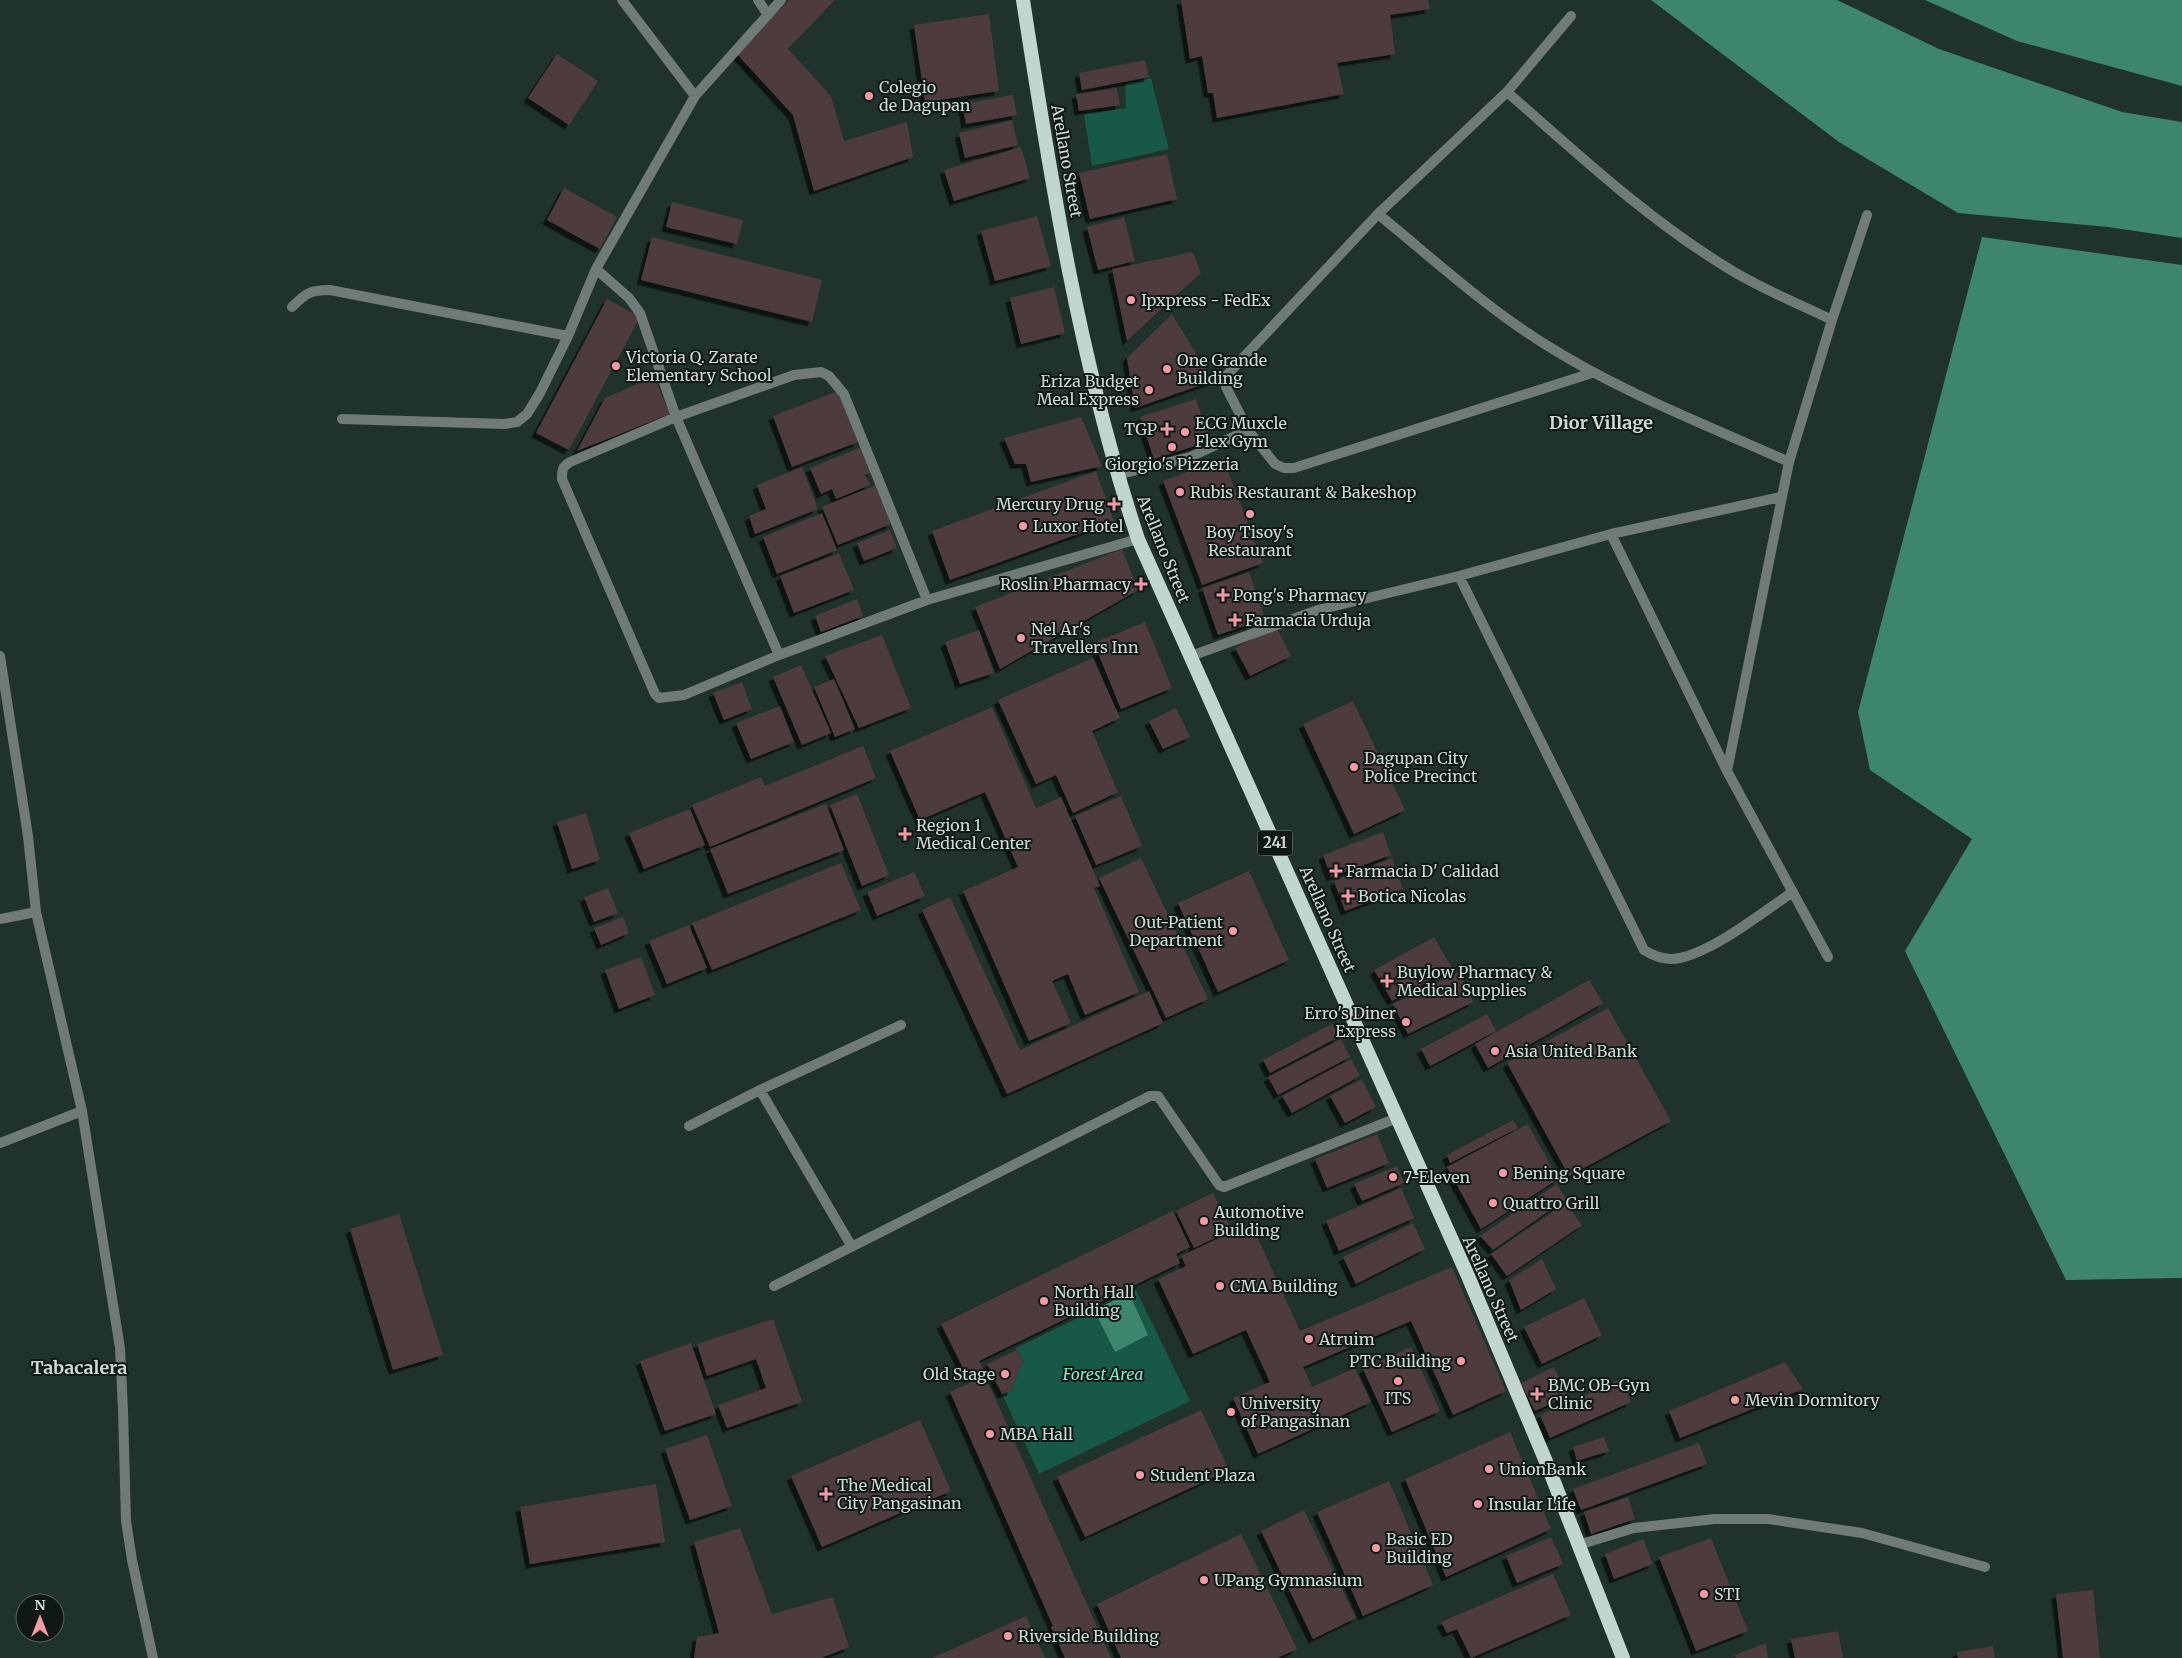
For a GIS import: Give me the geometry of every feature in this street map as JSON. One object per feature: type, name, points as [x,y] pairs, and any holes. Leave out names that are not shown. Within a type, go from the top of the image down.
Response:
[{"type":"highway","name":"Arellano Street","points":[[1023,0],[1043,127],[1079,322],[1117,475],[1138,539],[1170,615],[1191,656],[1492,1332],[1623,1658]]},
{"type":"street","points":[[622,0],[695,96]]},
{"type":"street","points":[[758,0],[768,15]]},
{"type":"street","points":[[342,419],[505,424],[517,422],[527,414],[540,393],[568,336],[596,269],[695,96],[781,0]]},
{"type":"street","points":[[1571,16],[1506,92],[1378,214],[1227,374],[1226,387],[1248,430],[1275,464],[1284,468],[1294,468],[1592,373]]},
{"type":"street","points":[[1506,92],[1627,197],[1677,234],[1727,268],[1832,320]]},
{"type":"street","points":[[1378,214],[1489,304],[1542,342],[1592,373],[1790,462]]},
{"type":"street","points":[[1727,771],[1781,497],[1832,320],[1867,216]]},
{"type":"street","points":[[596,269],[629,298],[640,313],[676,417],[779,654]]},
{"type":"street","points":[[292,307],[303,295],[314,290],[330,290],[568,336]]},
{"type":"street","points":[[927,600],[848,404],[838,385],[829,376],[821,372],[794,375],[676,417],[563,466],[562,479],[655,694],[659,698],[667,699],[684,695],[779,654],[927,600],[1138,539]]},
{"type":"street","points":[[1117,475],[1190,457],[1248,430]]},
{"type":"street","points":[[1191,656],[1318,610],[1459,576],[1611,534],[1781,497]]},
{"type":"street","points":[[1611,534],[1727,771],[1828,957]]},
{"type":"street","points":[[1459,576],[1644,950],[1655,956],[1667,959],[1680,958],[1712,945],[1793,892]]},
{"type":"street","points":[[0,656],[28,836],[36,912],[82,1110],[120,1348],[124,1410],[126,1521],[153,1658]]},
{"type":"street","points":[[0,918],[36,912]]},
{"type":"street","points":[[689,1126],[760,1090],[901,1025]]},
{"type":"street","points":[[760,1090],[852,1247]]},
{"type":"street","points":[[774,1286],[1150,1096],[1158,1096],[1219,1185],[1224,1187],[1396,1118]]},
{"type":"street","points":[[0,1143],[82,1110]]},
{"type":"street","points":[[1578,1545],[1634,1528],[1715,1519],[1768,1519],[1862,1533],[1985,1567]]},
{"type":"green space","points":[[1151,78],[1169,149],[1092,166],[1084,114],[1126,108],[1125,84]]},
{"type":"green space","name":"Forest Area","points":[[1136,1290],[1190,1401],[1039,1474],[1002,1394],[1011,1391],[1023,1361],[1016,1348]]},
{"type":"shaded area","points":[[1651,0],[1837,0],[1939,49],[2122,112],[2182,122],[2182,238],[2108,227],[1958,213],[1839,142]]},
{"type":"shaded area","points":[[1925,0],[2182,0],[2182,86],[2017,41]]},
{"type":"shaded area","points":[[1982,237],[2182,265],[2182,1278],[2066,1280],[1905,951],[1972,839],[1870,770],[1858,712]]},
{"type":"shaded area","points":[[1129,1293],[1148,1335],[1115,1352],[1094,1310]]},
{"type":"building","points":[[789,0],[835,0],[788,49],[831,96],[844,141],[907,122],[913,157],[814,191],[793,115],[736,53]]},
{"type":"building","points":[[1181,0],[1428,0],[1430,9],[1390,15],[1395,54],[1337,63],[1344,94],[1217,118],[1213,93],[1208,93],[1202,56],[1190,59]]},
{"type":"building","points":[[989,14],[999,91],[925,102],[914,25]]},
{"type":"building","points":[[557,54],[598,81],[569,125],[528,98]]},
{"type":"building","points":[[1145,60],[1149,77],[1082,90],[1079,73]]},
{"type":"building","points":[[1117,88],[1120,105],[1079,111],[1076,94]]},
{"type":"building","points":[[1013,95],[1017,115],[966,124],[962,104]]},
{"type":"building","points":[[1012,120],[1018,145],[965,158],[959,133]]},
{"type":"building","points":[[1021,147],[1030,178],[954,201],[944,170]]},
{"type":"building","points":[[1167,154],[1177,199],[1090,219],[1079,173]]},
{"type":"building","points":[[564,188],[617,217],[600,249],[547,220]]},
{"type":"building","points":[[672,202],[743,220],[737,244],[666,227]]},
{"type":"building","points":[[1037,216],[1051,266],[995,281],[981,231]]},
{"type":"building","points":[[1124,217],[1135,261],[1098,270],[1087,227]]},
{"type":"building","points":[[652,237],[822,280],[812,322],[641,280]]},
{"type":"building","points":[[1193,252],[1201,273],[1127,341],[1112,269]]},
{"type":"building","points":[[1054,287],[1065,333],[1021,344],[1010,298]]},
{"type":"building","points":[[607,299],[640,317],[569,450],[536,433]]},
{"type":"building","name":"One Grande Building","points":[[1172,314],[1213,381],[1135,408],[1127,358]]},
{"type":"building","points":[[654,377],[670,414],[577,451],[605,398]]},
{"type":"building","points":[[838,391],[858,442],[792,467],[773,416]]},
{"type":"building","points":[[1196,399],[1210,441],[1154,459],[1140,417]]},
{"type":"building","points":[[1081,417],[1102,466],[1031,482],[1026,464],[1015,464],[1004,438]]},
{"type":"building","points":[[861,447],[872,472],[865,475],[870,485],[836,499],[832,489],[821,494],[810,468]]},
{"type":"building","points":[[1223,458],[1263,563],[1202,585],[1163,481]]},
{"type":"building","points":[[802,467],[818,509],[755,534],[749,516],[766,509],[757,485]]},
{"type":"building","name":"Luxor Hotel","points":[[1096,471],[1114,521],[950,580],[932,531]]},
{"type":"building","points":[[876,485],[891,524],[838,545],[822,507]]},
{"type":"building","points":[[822,513],[837,550],[777,574],[763,537]]},
{"type":"building","points":[[890,530],[897,548],[864,561],[857,543]]},
{"type":"building","name":"Nel Ar's Travellers Inn","points":[[1122,549],[1138,590],[1000,669],[975,607]]},
{"type":"building","points":[[839,553],[854,590],[794,613],[780,576]]},
{"type":"building","points":[[1249,572],[1265,619],[1218,635],[1202,588]]},
{"type":"building","points":[[857,599],[863,616],[821,632],[815,616]]},
{"type":"building","points":[[1145,622],[1172,688],[1121,709],[1094,643]]},
{"type":"building","points":[[1276,627],[1291,656],[1250,676],[1235,648]]},
{"type":"building","points":[[979,630],[994,673],[960,684],[945,642]]},
{"type":"building","points":[[882,635],[911,708],[859,728],[825,656]]},
{"type":"building","points":[[1093,658],[1120,718],[1092,731],[1118,792],[1073,813],[1056,775],[1036,784],[998,700]]},
{"type":"building","points":[[801,665],[831,733],[802,745],[773,677]]},
{"type":"building","points":[[834,679],[855,729],[835,737],[814,687]]},
{"type":"building","points":[[742,682],[752,709],[724,720],[713,693]]},
{"type":"building","name":"Dagupan City Police Precinct","points":[[1353,701],[1405,810],[1354,834],[1303,724]]},
{"type":"building","points":[[780,706],[794,742],[751,759],[736,723]]},
{"type":"building","points":[[992,707],[1036,808],[1061,797],[1100,886],[1094,888],[1139,992],[1085,1015],[1068,974],[1052,981],[1071,1023],[1029,1041],[963,891],[1018,867],[985,792],[920,820],[890,751]]},
{"type":"building","points":[[1176,708],[1190,737],[1163,749],[1149,721]]},
{"type":"building","points":[[863,746],[876,778],[710,847],[692,805],[761,777],[765,786]]},
{"type":"building","points":[[857,794],[889,875],[862,886],[830,805]]},
{"type":"building","points":[[1121,796],[1142,846],[1096,865],[1075,816]]},
{"type":"building","points":[[826,804],[844,850],[728,894],[710,849]]},
{"type":"building","points":[[690,809],[705,845],[644,869],[629,833]]},
{"type":"building","points":[[586,813],[600,860],[572,869],[557,822]]},
{"type":"building","points":[[1383,832],[1391,855],[1331,877],[1323,855]]},
{"type":"building","points":[[1141,858],[1208,999],[1166,1018],[1099,878]]},
{"type":"building","points":[[1392,858],[1403,889],[1345,911],[1334,881]]},
{"type":"building","points":[[841,863],[861,910],[712,970],[692,923]]},
{"type":"building","name":"Out-Patient Department","points":[[1249,871],[1289,960],[1218,992],[1178,903]]},
{"type":"building","points":[[914,872],[925,896],[877,916],[867,892]]},
{"type":"building","points":[[608,888],[618,913],[594,922],[584,897]]},
{"type":"building","points":[[950,897],[1020,1050],[1149,991],[1163,1023],[1007,1094],[922,910]]},
{"type":"building","points":[[623,917],[629,933],[601,945],[594,928]]},
{"type":"building","points":[[689,925],[707,968],[667,984],[649,941]]},
{"type":"building","points":[[1434,937],[1452,968],[1392,1001],[1374,970]]},
{"type":"building","points":[[641,957],[655,995],[619,1009],[605,970]]},
{"type":"building","points":[[1459,972],[1473,1002],[1408,1034],[1393,1004]]},
{"type":"building","points":[[1589,980],[1603,1003],[1488,1068],[1475,1044]]},
{"type":"building","points":[[1608,1008],[1671,1121],[1569,1176],[1507,1063]]},
{"type":"building","points":[[1487,1014],[1496,1031],[1430,1066],[1421,1049]]},
{"type":"building","points":[[1332,1024],[1339,1037],[1270,1073],[1263,1060]]},
{"type":"building","points":[[1341,1039],[1350,1057],[1278,1095],[1268,1077]]},
{"type":"building","points":[[1351,1059],[1360,1076],[1292,1113],[1282,1096]]},
{"type":"building","points":[[1362,1079],[1376,1107],[1345,1123],[1330,1096]]},
{"type":"building","points":[[1513,1120],[1518,1128],[1450,1163],[1447,1155]]},
{"type":"building","name":"Bening Square","points":[[1528,1124],[1558,1179],[1481,1229],[1447,1167]]},
{"type":"building","points":[[1377,1134],[1389,1163],[1327,1188],[1315,1159]]},
{"type":"building","points":[[1397,1166],[1404,1183],[1362,1201],[1354,1184]]},
{"type":"building","points":[[1557,1184],[1566,1199],[1493,1250],[1480,1236]]},
{"type":"building","points":[[1401,1188],[1414,1218],[1339,1251],[1326,1221]]},
{"type":"building","name":"Automotive Building","points":[[1213,1193],[1232,1230],[1194,1248],[1176,1211]]},
{"type":"building","points":[[1566,1203],[1582,1225],[1507,1276],[1491,1254]]},
{"type":"building","name":"North Hall Building","points":[[1173,1211],[1190,1247],[1176,1254],[1180,1263],[979,1361],[984,1370],[968,1378],[941,1324]]},
{"type":"building","points":[[399,1214],[443,1355],[393,1370],[350,1229]]},
{"type":"building","points":[[1251,1223],[1300,1331],[1452,1267],[1506,1391],[1453,1415],[1411,1321],[1303,1367],[1312,1387],[1355,1368],[1371,1402],[1258,1454],[1233,1398],[1270,1382],[1246,1330],[1193,1354],[1158,1279],[1186,1266],[1181,1256]]},
{"type":"building","points":[[1413,1223],[1425,1249],[1356,1284],[1343,1257]]},
{"type":"building","points":[[1542,1259],[1556,1289],[1521,1310],[1509,1280]]},
{"type":"building","points":[[1584,1298],[1602,1335],[1542,1364],[1524,1327]]},
{"type":"building","points":[[773,1319],[802,1402],[727,1428],[718,1405],[766,1388],[756,1359],[707,1376],[697,1344]]},
{"type":"building","points":[[691,1343],[716,1414],[665,1431],[640,1361]]},
{"type":"building","name":"ITS","points":[[1411,1347],[1440,1411],[1392,1432],[1363,1369]]},
{"type":"building","name":"Old Stage","points":[[1017,1350],[1023,1361],[1011,1391],[1002,1394],[987,1364]]},
{"type":"building","name":"Mevin Dormitory","points":[[1785,1362],[1803,1389],[1680,1438],[1669,1411]]},
{"type":"building","points":[[1554,1367],[1568,1396],[1535,1411],[1521,1383]]},
{"type":"building","name":"MBA Hall","points":[[984,1376],[1111,1658],[1065,1658],[1051,1627],[1053,1626],[950,1392]]},
{"type":"building","points":[[1621,1379],[1631,1402],[1550,1438],[1540,1415]]},
{"type":"building","name":"Student Plaza","points":[[1201,1410],[1229,1470],[1085,1537],[1057,1477]]},
{"type":"building","points":[[920,1420],[951,1491],[822,1547],[791,1476]]},
{"type":"building","name":"Insular Life","points":[[1510,1432],[1551,1529],[1446,1577],[1405,1479]]},
{"type":"building","points":[[707,1435],[732,1506],[690,1520],[665,1449]]},
{"type":"building","points":[[1604,1437],[1609,1451],[1577,1461],[1573,1447]]},
{"type":"building","points":[[1699,1443],[1707,1464],[1581,1510],[1573,1489]]},
{"type":"building","name":"Basic ED Building","points":[[1389,1481],[1433,1585],[1363,1616],[1317,1512]]},
{"type":"building","points":[[656,1484],[665,1542],[530,1564],[520,1507]]},
{"type":"building","points":[[1628,1497],[1635,1519],[1591,1534],[1584,1512]]},
{"type":"building","points":[[1304,1510],[1356,1618],[1313,1639],[1261,1531]]},
{"type":"building","points":[[740,1528],[772,1614],[833,1597],[849,1647],[821,1658],[694,1658],[697,1637],[719,1633],[694,1542]]},
{"type":"building","name":"UPang Gymnasium","points":[[1241,1534],[1297,1649],[1277,1658],[1121,1658],[1097,1604]]},
{"type":"building","points":[[1551,1537],[1563,1564],[1517,1583],[1506,1556]]},
{"type":"building","name":"STI","points":[[1711,1538],[1748,1631],[1696,1651],[1659,1557]]},
{"type":"building","points":[[1643,1539],[1653,1564],[1614,1579],[1605,1554]]},
{"type":"building","points":[[1553,1574],[1571,1615],[1471,1658],[1457,1629],[1447,1633],[1441,1622]]},
{"type":"building","points":[[2093,1590],[2100,1658],[2063,1658],[2056,1594]]},
{"type":"building","name":"Riverside Building","points":[[1026,1616],[1045,1658],[932,1658]]},
{"type":"building","points":[[1838,1631],[1843,1658],[1795,1658],[1791,1639]]},
{"type":"building","points":[[1766,1643],[1768,1658],[1736,1658],[1735,1655]]},
{"type":"building","points":[[1993,1646],[1995,1658],[1958,1658],[1957,1652]]},
{"type":"place","name":"Colegio de Dagupan","points":[[869,96]]},
{"type":"place","name":"Ipxpress - FedEx","points":[[1131,300]]},
{"type":"place","name":"Victoria Q. Zarate Elementary School","points":[[616,366]]},
{"type":"place","name":"One Grande Building","points":[[1167,369]]},
{"type":"place","name":"Eriza Budget Meal Express","points":[[1149,390]]},
{"type":"place","name":"TGP","points":[[1167,429]]},
{"type":"place","name":"ECG Muxcle Flex Gym","points":[[1185,432]]},
{"type":"place","name":"Giorgio's Pizzeria","points":[[1172,447]]},
{"type":"place","name":"Rubis Restaurant & Bakeshop","points":[[1180,492]]},
{"type":"place","name":"Mercury Drug","points":[[1114,504]]},
{"type":"place","name":"Boy Tisoy's Restaurant","points":[[1250,514]]},
{"type":"place","name":"Luxor Hotel","points":[[1023,526]]},
{"type":"place","name":"Roslin Pharmacy","points":[[1141,584]]},
{"type":"place","name":"Pong's Pharmacy","points":[[1223,595]]},
{"type":"place","name":"Farmacia Urduja","points":[[1235,620]]},
{"type":"place","name":"Nel Ar's Travellers Inn","points":[[1021,638]]},
{"type":"place","name":"Dagupan City Police Precinct","points":[[1354,767]]},
{"type":"place","name":"Region 1 Medical Center","points":[[905,834]]},
{"type":"place","name":"Farmacia D' Calidad","points":[[1336,871]]},
{"type":"place","name":"Botica Nicolas","points":[[1348,896]]},
{"type":"place","name":"Out-Patient Department","points":[[1233,931]]},
{"type":"place","name":"Buylow Pharmacy & Medical Supplies","points":[[1387,981]]},
{"type":"place","name":"Erro's Diner Express","points":[[1406,1022]]},
{"type":"place","name":"Asia United Bank","points":[[1495,1051]]},
{"type":"place","name":"Bening Square","points":[[1503,1173]]},
{"type":"place","name":"7-Eleven","points":[[1393,1177]]},
{"type":"place","name":"Quattro Grill","points":[[1493,1203]]},
{"type":"place","name":"Automotive Building","points":[[1204,1221]]},
{"type":"place","name":"CMA Building","points":[[1220,1286]]},
{"type":"place","name":"North Hall Building","points":[[1044,1301]]},
{"type":"place","name":"Atruim","points":[[1309,1339]]},
{"type":"place","name":"PTC Building","points":[[1461,1361]]},
{"type":"place","name":"Old Stage","points":[[1005,1374]]},
{"type":"place","name":"ITS","points":[[1398,1381]]},
{"type":"place","name":"BMC OB-Gyn Clinic","points":[[1537,1394]]},
{"type":"place","name":"Mevin Dormitory","points":[[1735,1400]]},
{"type":"place","name":"University of Pangasinan","points":[[1231,1412]]},
{"type":"place","name":"MBA Hall","points":[[990,1434]]},
{"type":"place","name":"UnionBank","points":[[1489,1469]]},
{"type":"place","name":"Student Plaza","points":[[1140,1475]]},
{"type":"place","name":"The Medical City Pangasinan","points":[[826,1494]]},
{"type":"place","name":"Insular Life","points":[[1478,1504]]},
{"type":"place","name":"Basic ED Building","points":[[1376,1548]]},
{"type":"place","name":"UPang Gymnasium","points":[[1204,1580]]},
{"type":"place","name":"STI","points":[[1704,1594]]},
{"type":"place","name":"Riverside Building","points":[[1008,1636]]},
{"type":"district","name":"Dior Village","points":[[1601,423]]},
{"type":"district","name":"Tabacalera","points":[[79,1368]]}]
